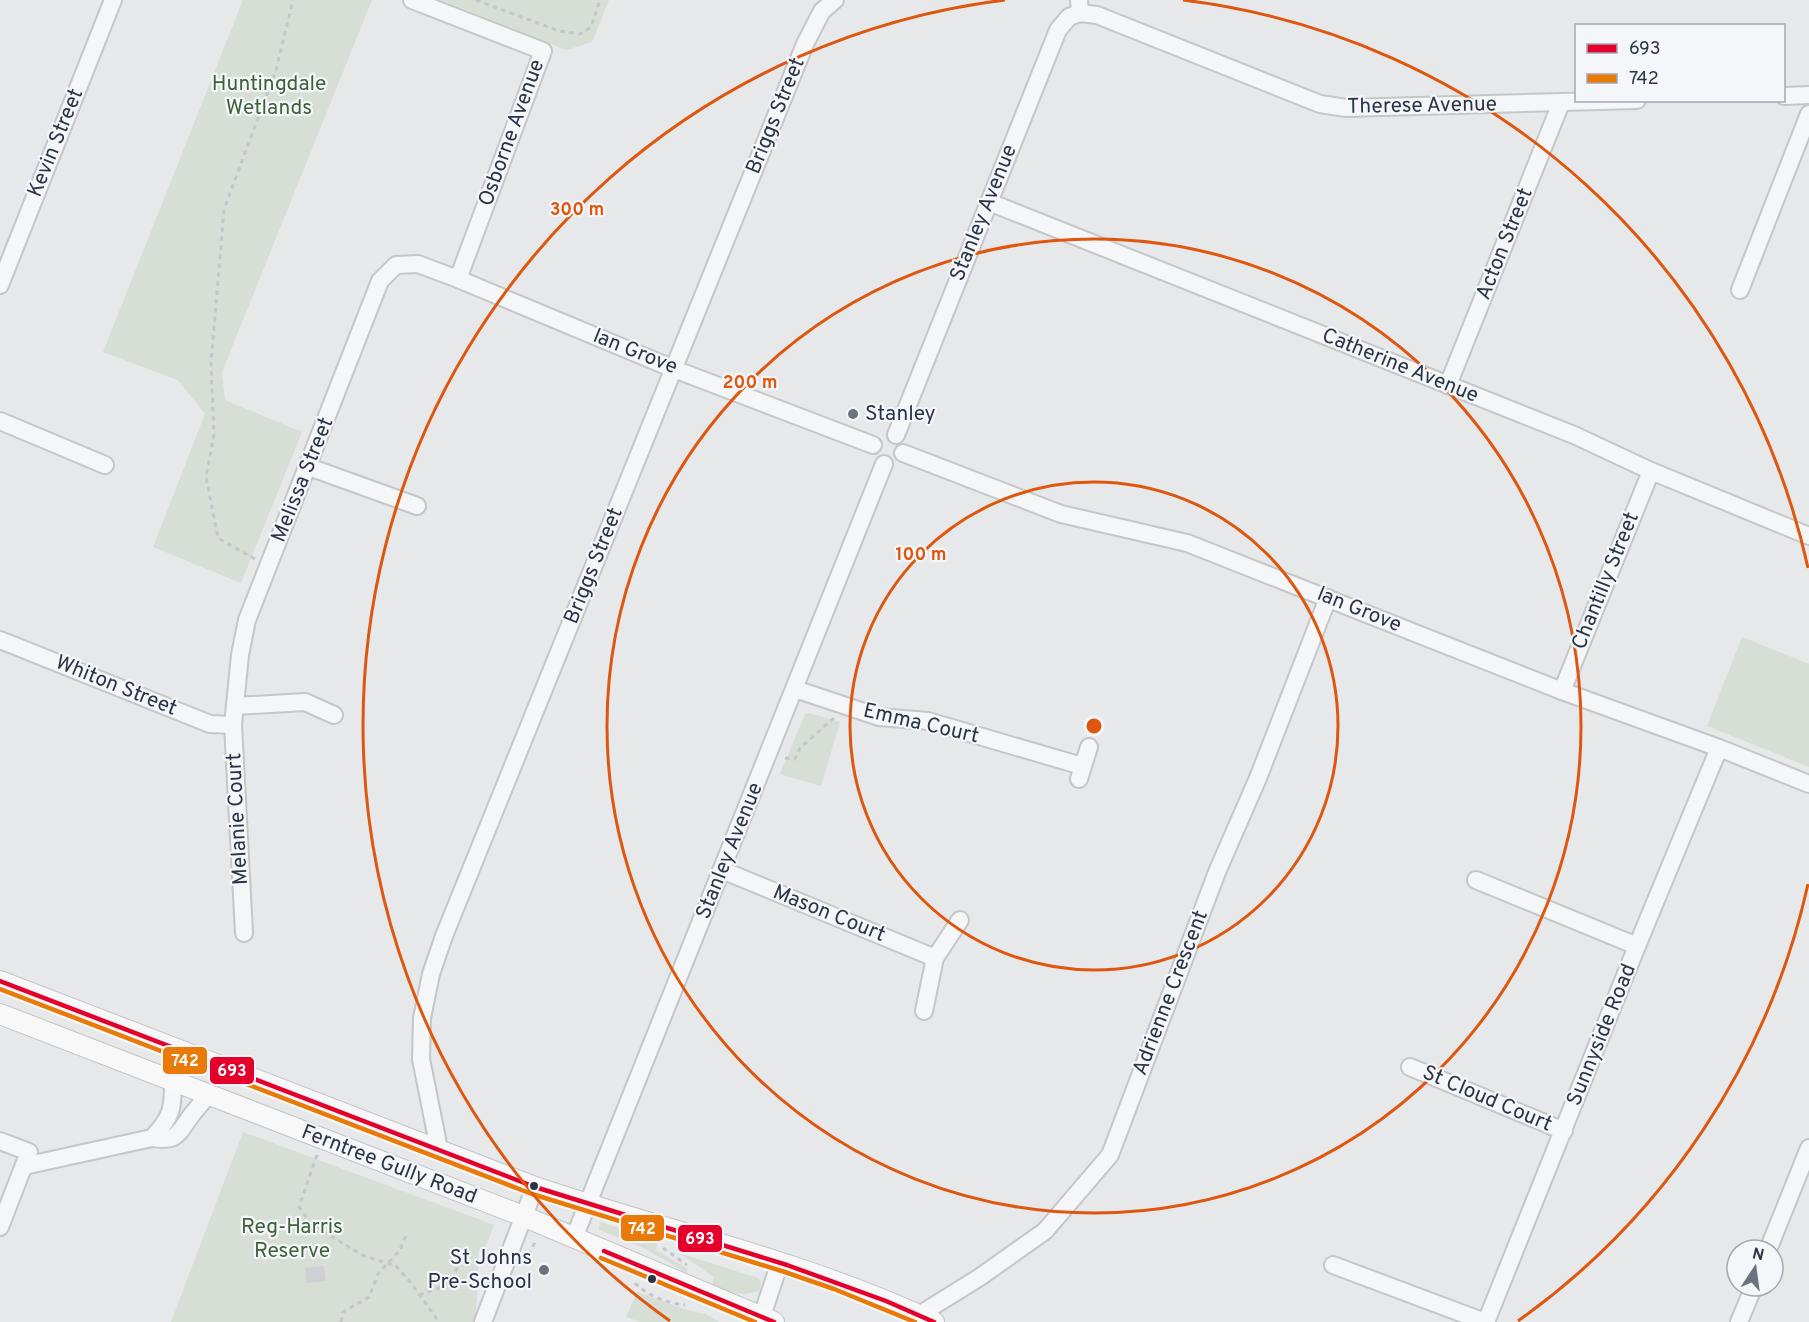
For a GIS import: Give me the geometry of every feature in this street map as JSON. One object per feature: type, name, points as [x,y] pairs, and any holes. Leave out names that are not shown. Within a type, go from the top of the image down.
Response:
[{"type":"main road","name":"Ferntree Gully Road","points":[[0,981],[535,1187],[587,1205],[780,1262],[857,1289],[926,1318]]},
{"type":"main road","name":"Ferntree Gully Road","points":[[0,1014],[523,1216],[765,1320]]},
{"type":"street","name":"Kevin Street","points":[[0,285],[113,0]]},
{"type":"street","name":"Osborne Avenue","points":[[412,0],[543,51],[458,279]]},
{"type":"street","name":"Briggs Street","points":[[439,1149],[421,1059],[422,1018],[431,975],[444,936],[805,44],[822,11],[834,0]]},
{"type":"street","name":"Therese Avenue","points":[[1080,6],[1097,15],[1320,104],[1346,108],[1586,102]]},
{"type":"street","name":"Stanley Avenue","points":[[896,435],[1058,30],[1080,6]]},
{"type":"street","points":[[1785,96],[1809,95]]},
{"type":"street","name":"Acton Street","points":[[1448,385],[1561,103]]},
{"type":"street","points":[[1740,290],[1809,114]]},
{"type":"street","name":"Catherine Avenue","points":[[989,202],[1574,435],[1651,471],[1809,536]]},
{"type":"street","name":"Ian Grove","points":[[396,265],[418,264],[458,279],[674,369],[873,445]]},
{"type":"street","name":"Melissa Street","points":[[235,706],[240,655],[248,620],[380,281],[396,265]]},
{"type":"street","points":[[0,421],[105,465]]},
{"type":"street","points":[[883,434],[896,435],[903,444],[903,453],[898,461],[884,464],[876,458],[873,445],[883,434]]},
{"type":"street","name":"Ian Grove","points":[[903,453],[1061,514],[1187,543],[1562,691],[1719,748],[1809,784]]},
{"type":"street","name":"Stanley Avenue","points":[[574,1238],[884,464]]},
{"type":"street","points":[[309,467],[417,506]]},
{"type":"street","name":"Chantilly Street","points":[[1562,691],[1651,471]]},
{"type":"street","name":"Adrienne Crescent","points":[[926,1318],[1045,1232],[1110,1155],[1217,872],[1258,778],[1328,598]]},
{"type":"street","name":"Whiton Street","points":[[0,640],[210,724],[233,725]]},
{"type":"street","name":"Emma Court","points":[[795,689],[879,717],[928,721],[1080,772],[1089,747]]},
{"type":"street","points":[[235,706],[305,702],[334,715]]},
{"type":"street","name":"Melanie Court","points":[[235,706],[233,725],[244,933]]},
{"type":"street","name":"Sunnyside Road","points":[[1486,1322],[1719,748]]},
{"type":"street","name":"Mason Court","points":[[722,870],[935,958]]},
{"type":"street","points":[[1476,880],[1637,946]]},
{"type":"street","points":[[924,1011],[935,958],[960,921]]},
{"type":"street","name":"St Cloud Court","points":[[1410,1067],[1564,1131]]},
{"type":"street","points":[[152,1138],[166,1124],[172,1111],[173,1082]]},
{"type":"street","points":[[24,1166],[152,1138],[166,1140],[180,1134],[208,1095]]},
{"type":"street","points":[[0,1141],[29,1152],[0,1227]]},
{"type":"street","points":[[1773,1238],[1809,1148]]},
{"type":"street","points":[[483,1322],[535,1187]]},
{"type":"street","points":[[765,1320],[780,1262]]},
{"type":"street","points":[[1333,1265],[1486,1322]]},
{"type":"street","points":[[1739,1322],[1749,1298]]},
{"type":"path","points":[[269,566],[218,538],[206,477],[214,435],[211,364],[224,209],[276,70],[293,0]]},
{"type":"path","points":[[476,0],[559,31],[580,34],[591,27],[600,0]]},
{"type":"path","points":[[785,758],[795,759],[800,748],[836,717]]},
{"type":"path","points":[[317,1155],[299,1207],[311,1224],[362,1255],[396,1266],[440,1322]]},
{"type":"path","points":[[341,1322],[344,1312],[369,1297],[378,1274],[400,1250],[407,1233]]},
{"type":"path","points":[[506,1259],[524,1264],[535,1242],[546,1246]]},
{"type":"path","points":[[663,1248],[691,1268]]},
{"type":"path","points":[[419,1295],[444,1287],[453,1279],[462,1254]]},
{"type":"path","points":[[633,1281],[643,1292],[676,1304],[690,1306]]},
{"type":"green space","name":"Huntingdale Wetlands","points":[[243,0],[372,0],[222,372],[225,400],[302,432],[241,583],[153,547],[205,414],[178,380],[103,352]]},
{"type":"green space","points":[[442,0],[609,0],[592,42],[566,50]]},
{"type":"green space","points":[[1742,637],[1809,664],[1809,767],[1707,726]]},
{"type":"green space","points":[[809,713],[840,722],[821,786],[780,774],[805,714]]},
{"type":"green space","name":"Reg-Harris Reserve","points":[[243,1132],[494,1225],[485,1248],[479,1250],[476,1322],[171,1322]]},
{"type":"green space","points":[[600,1222],[658,1241],[656,1250],[688,1269],[686,1273],[646,1249],[599,1230]]},
{"type":"green space","points":[[679,1253],[758,1278],[761,1281],[760,1290],[742,1294],[712,1286],[714,1277]]},
{"type":"green space","points":[[637,1292],[705,1314],[720,1322],[641,1322],[626,1317]]},
{"type":"building","points":[[324,1266],[326,1281],[306,1283],[305,1268]]},
{"type":"transit line","name":"693","points":[[0,981],[535,1187],[787,1265],[886,1301],[934,1322]]},
{"type":"transit line","name":"742","points":[[0,989],[532,1194],[785,1272],[915,1322]]},
{"type":"transit line","name":"693","points":[[604,1251],[774,1322]]},
{"type":"transit line","name":"742","points":[[601,1258],[755,1322]]},
{"type":"place","name":"Stanley","points":[[853,414]]},
{"type":"place","name":"St Johns Pre-School","points":[[544,1270]]}]
